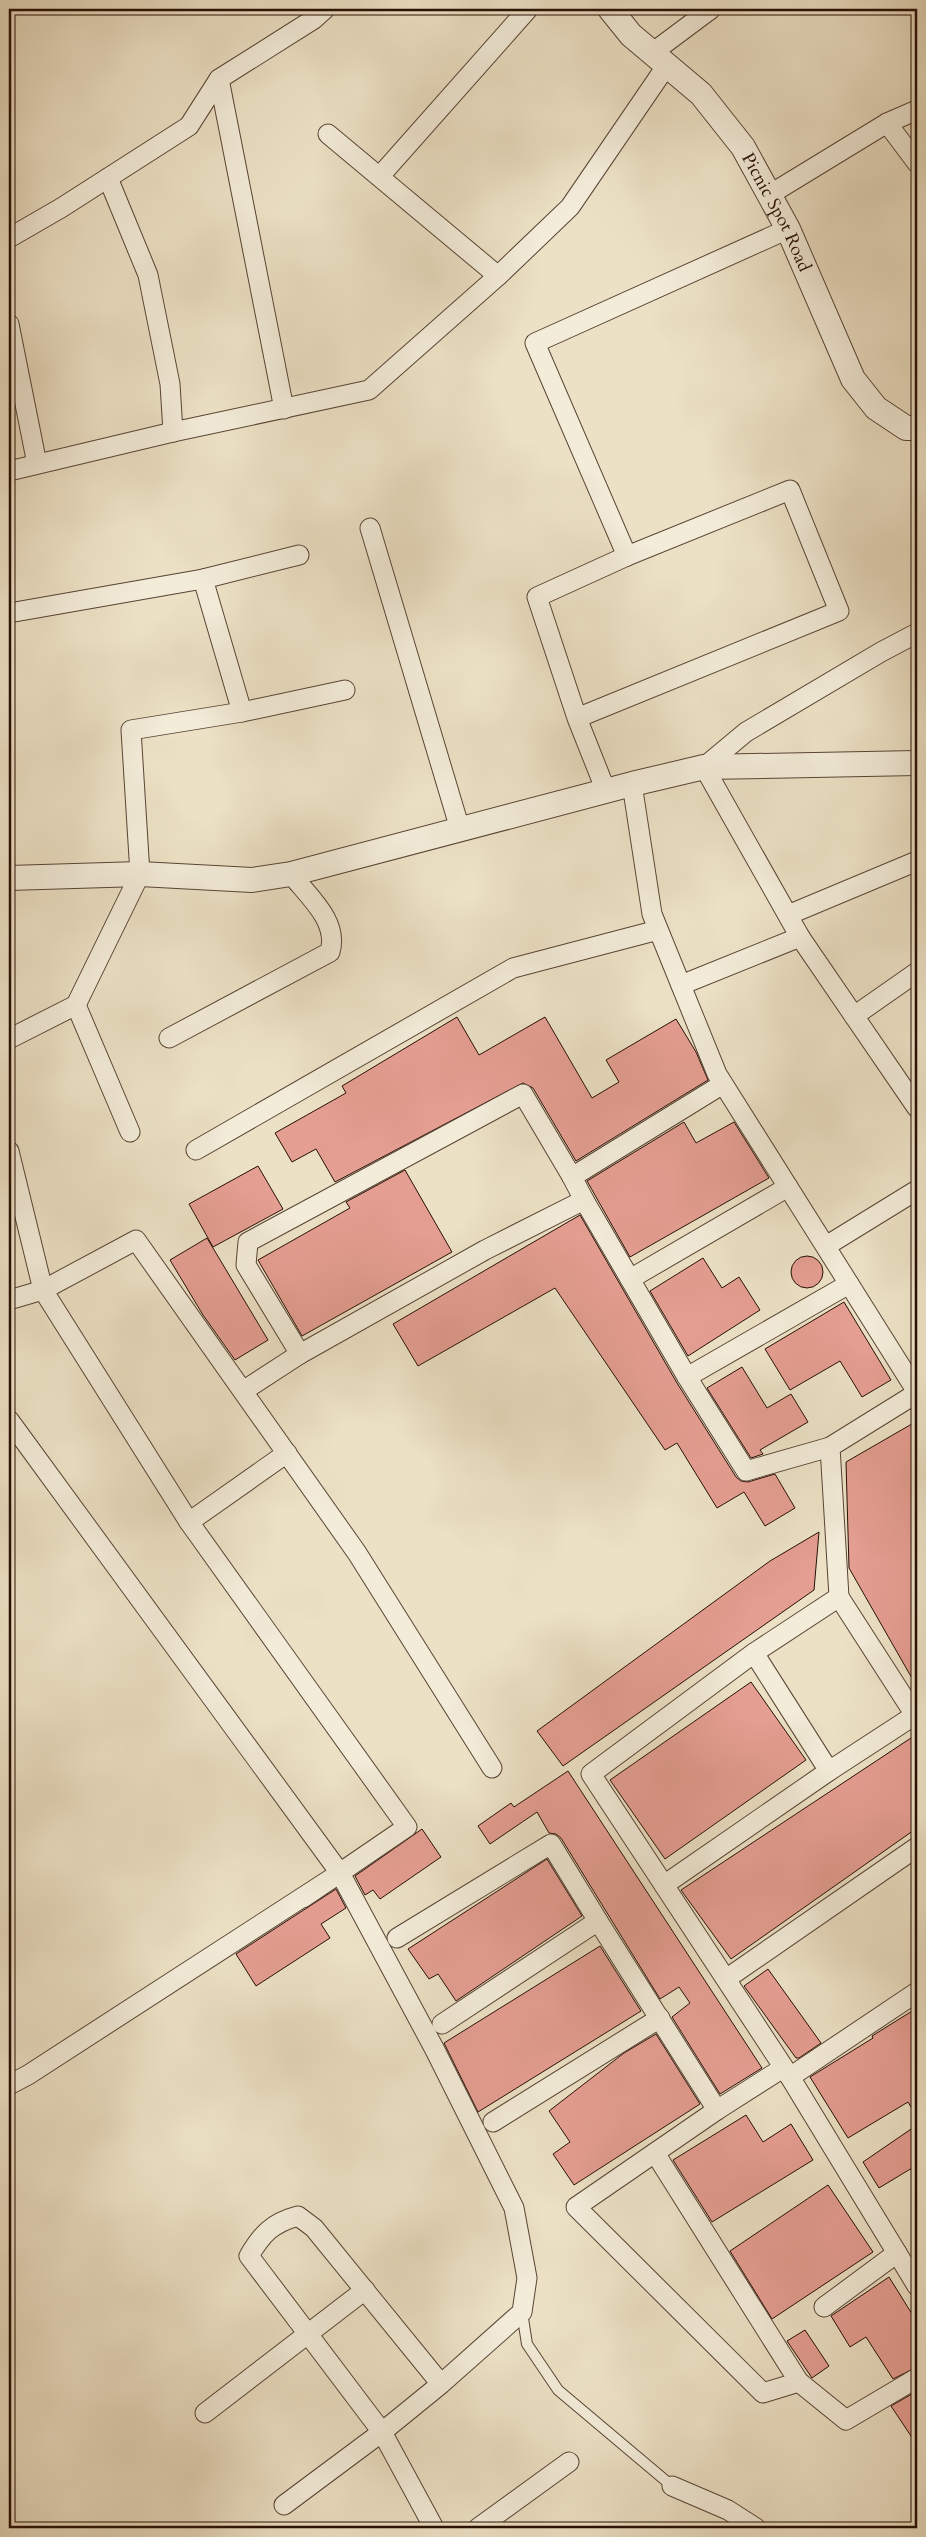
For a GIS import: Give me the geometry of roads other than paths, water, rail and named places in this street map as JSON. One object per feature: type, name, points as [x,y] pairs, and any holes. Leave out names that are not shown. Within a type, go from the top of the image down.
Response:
[{"type":"street","points":[[380,176],[528,9]]},
{"type":"street","name":"Picnic Spot Road","points":[[610,9],[631,35],[701,94],[743,147],[788,229],[853,379],[876,408],[906,428],[917,428]]},
{"type":"street","points":[[9,472],[173,432],[368,390],[498,276],[570,207],[660,59],[711,9]]},
{"type":"street","points":[[9,238],[189,126],[219,79],[314,12]]},
{"type":"street","points":[[219,79],[284,409]]},
{"type":"street","points":[[770,195],[887,123],[917,110]]},
{"type":"street","points":[[887,123],[917,163]]},
{"type":"street","points":[[328,134],[498,276]]},
{"type":"street","points":[[108,178],[148,275],[170,384],[173,432]]},
{"type":"street","points":[[627,556],[535,343],[788,229]]},
{"type":"street","points":[[9,324],[37,464]]},
{"type":"street","points":[[577,718],[839,611],[790,490],[627,556],[537,597],[577,718],[606,791]]},
{"type":"street","points":[[370,528],[460,829]]},
{"type":"street","points":[[9,613],[203,578],[299,555]]},
{"type":"street","points":[[203,578],[242,712]]},
{"type":"street","points":[[704,767],[746,732],[881,652],[917,633]]},
{"type":"street","points":[[9,1039],[76,1005],[140,874],[131,730],[242,712],[345,690]]},
{"type":"street","points":[[9,878],[140,874],[252,880],[291,874],[632,784],[704,767],[917,763]]},
{"type":"street","points":[[704,767],[800,937],[917,1108]]},
{"type":"street","points":[[300,1354],[246,1265],[248,1242],[524,1094],[687,1377],[746,1471],[830,1447],[917,1392],[717,1074],[652,914],[632,784]]},
{"type":"street","points":[[788,915],[917,861]]},
{"type":"street","points":[[169,1038],[330,952],[333,941],[329,922],[291,874]]},
{"type":"street","points":[[196,1150],[513,968],[658,930]]},
{"type":"street","points":[[681,985],[800,937]]},
{"type":"street","points":[[854,1016],[917,972]]},
{"type":"street","points":[[76,1005],[130,1132]]},
{"type":"street","points":[[572,1177],[723,1084]]},
{"type":"street","points":[[9,1151],[42,1290],[189,1522],[407,1827],[340,1873],[28,2075],[9,2085]]},
{"type":"street","points":[[630,1280],[788,1186]]},
{"type":"street","points":[[826,1246],[917,1190]]},
{"type":"street","points":[[243,1391],[300,1354],[485,1250],[584,1200]]},
{"type":"street","points":[[9,1300],[42,1290],[136,1240],[357,1553],[492,1768]]},
{"type":"street","points":[[687,1377],[849,1284]]},
{"type":"street","points":[[9,1420],[340,1873],[435,2050],[514,2208],[526,2278],[522,2312],[441,2384],[382,2432],[284,2505]]},
{"type":"street","points":[[664,1886],[829,1771],[916,1717],[839,1597],[830,1447]]},
{"type":"street","points":[[189,1522],[287,1453]]},
{"type":"street","points":[[839,1597],[754,1653],[590,1774],[726,1979],[917,2286]]},
{"type":"street","points":[[754,1653],[829,1771]]},
{"type":"street","points":[[397,1938],[552,1844],[717,2110]]},
{"type":"street","points":[[726,1979],[917,1848]]},
{"type":"street","points":[[442,2024],[598,1921]]},
{"type":"street","points":[[799,2382],[763,2394],[576,2207],[717,2110],[786,2073],[917,1992]]},
{"type":"street","points":[[493,2122],[660,2018]]},
{"type":"street","points":[[655,2152],[799,2382],[846,2420],[917,2378]]},
{"type":"street","points":[[434,2528],[382,2432],[249,2256],[261,2235],[287,2218],[298,2216],[314,2228],[441,2384]]},
{"type":"street","points":[[824,2307],[897,2253]]},
{"type":"street","points":[[205,2413],[365,2290]]},
{"type":"street","points":[[478,2528],[569,2462]]},
{"type":"street","points":[[672,2486],[728,2510],[756,2528]]},
{"type":"lane","points":[[522,2312],[527,2344],[558,2390],[672,2486]]}]
